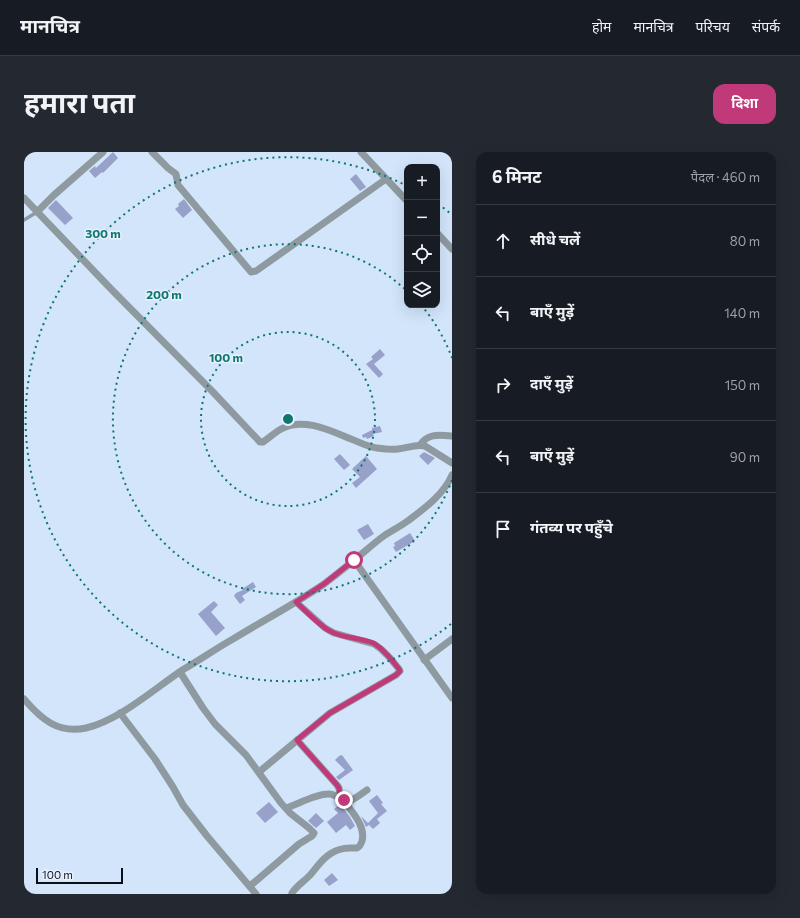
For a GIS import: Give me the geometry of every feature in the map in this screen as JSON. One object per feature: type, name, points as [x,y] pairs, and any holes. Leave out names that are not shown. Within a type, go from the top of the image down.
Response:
[{"type":"street","points":[[37,212],[103,152]]},
{"type":"street","points":[[152,152],[176,174],[178,185],[251,272],[256,271],[386,179]]},
{"type":"street","points":[[361,152],[406,200]]},
{"type":"street","points":[[24,198],[260,442],[263,442],[287,426],[308,424],[334,432],[374,448],[396,450],[420,445],[431,449],[452,463]]},
{"type":"street","points":[[440,236],[452,249]]},
{"type":"street","points":[[420,445],[425,439],[431,436],[452,436]]},
{"type":"street","points":[[24,699],[50,724],[63,728],[80,729],[107,721],[180,672],[324,584],[385,535],[408,521],[428,505],[446,486],[452,475]]},
{"type":"street","points":[[354,560],[452,698]]},
{"type":"street","points":[[259,772],[330,713],[396,675],[400,671],[390,658],[374,644],[334,633],[325,628],[296,602]]},
{"type":"street","points":[[424,660],[452,639]]},
{"type":"street","points":[[180,672],[215,724],[246,755],[293,816],[314,833],[250,886]]},
{"type":"street","points":[[120,713],[155,759],[183,805],[256,894]]},
{"type":"street","points":[[296,894],[292,894],[295,888],[311,875],[322,860],[336,850],[358,848],[360,846],[363,834],[361,826],[342,799],[337,785],[297,740]]},
{"type":"street","points":[[286,808],[328,793],[334,794],[348,801],[367,790]]},
{"type":"lane","points":[[24,220],[37,212]]},
{"type":"building","points":[[113,152],[118,158],[103,173],[102,172],[95,178],[89,171],[95,166],[96,168]]},
{"type":"building","points":[[356,174],[366,187],[360,191],[350,179]]},
{"type":"building","points":[[184,199],[192,210],[183,218],[175,209]]},
{"type":"building","points":[[56,200],[73,218],[65,225],[48,208]]},
{"type":"building","points":[[380,349],[385,355],[374,364],[383,374],[379,378],[366,364],[373,359],[371,357]]},
{"type":"building","points":[[380,426],[382,432],[373,434],[374,436],[367,439],[366,437],[363,438],[362,435],[372,430],[372,428]]},
{"type":"building","points":[[424,452],[435,458],[428,465],[419,456]]},
{"type":"building","points":[[340,454],[350,465],[344,470],[334,459]]},
{"type":"building","points":[[366,456],[377,469],[356,488],[352,483],[360,477],[352,469]]},
{"type":"building","points":[[368,524],[374,534],[364,540],[357,530]]},
{"type":"building","points":[[410,533],[415,541],[396,552],[393,547],[395,546],[394,543]]},
{"type":"building","points":[[253,582],[256,587],[242,596],[245,600],[240,604],[234,596],[236,593],[243,590],[242,589]]},
{"type":"building","points":[[214,601],[218,605],[211,612],[225,628],[216,636],[198,614]]},
{"type":"building","points":[[342,755],[353,770],[339,780],[336,777],[345,770],[335,760]]},
{"type":"building","points":[[377,795],[383,803],[381,804],[387,811],[377,819],[380,823],[373,829],[369,825],[366,827],[361,816],[368,823],[378,813],[369,801]]},
{"type":"building","points":[[269,802],[278,812],[265,823],[256,813]]},
{"type":"building","points":[[340,804],[355,826],[350,830],[346,825],[336,833],[327,822],[338,813],[334,809]]},
{"type":"building","points":[[316,813],[324,821],[316,828],[308,821]]},
{"type":"building","points":[[332,873],[338,880],[329,886],[324,880]]},
{"type":"route","points":[[344,800],[340,798],[339,788],[337,785],[297,740],[330,713],[396,675],[400,671],[390,658],[374,644],[334,633],[325,628],[296,602],[324,584],[354,560]]}]
